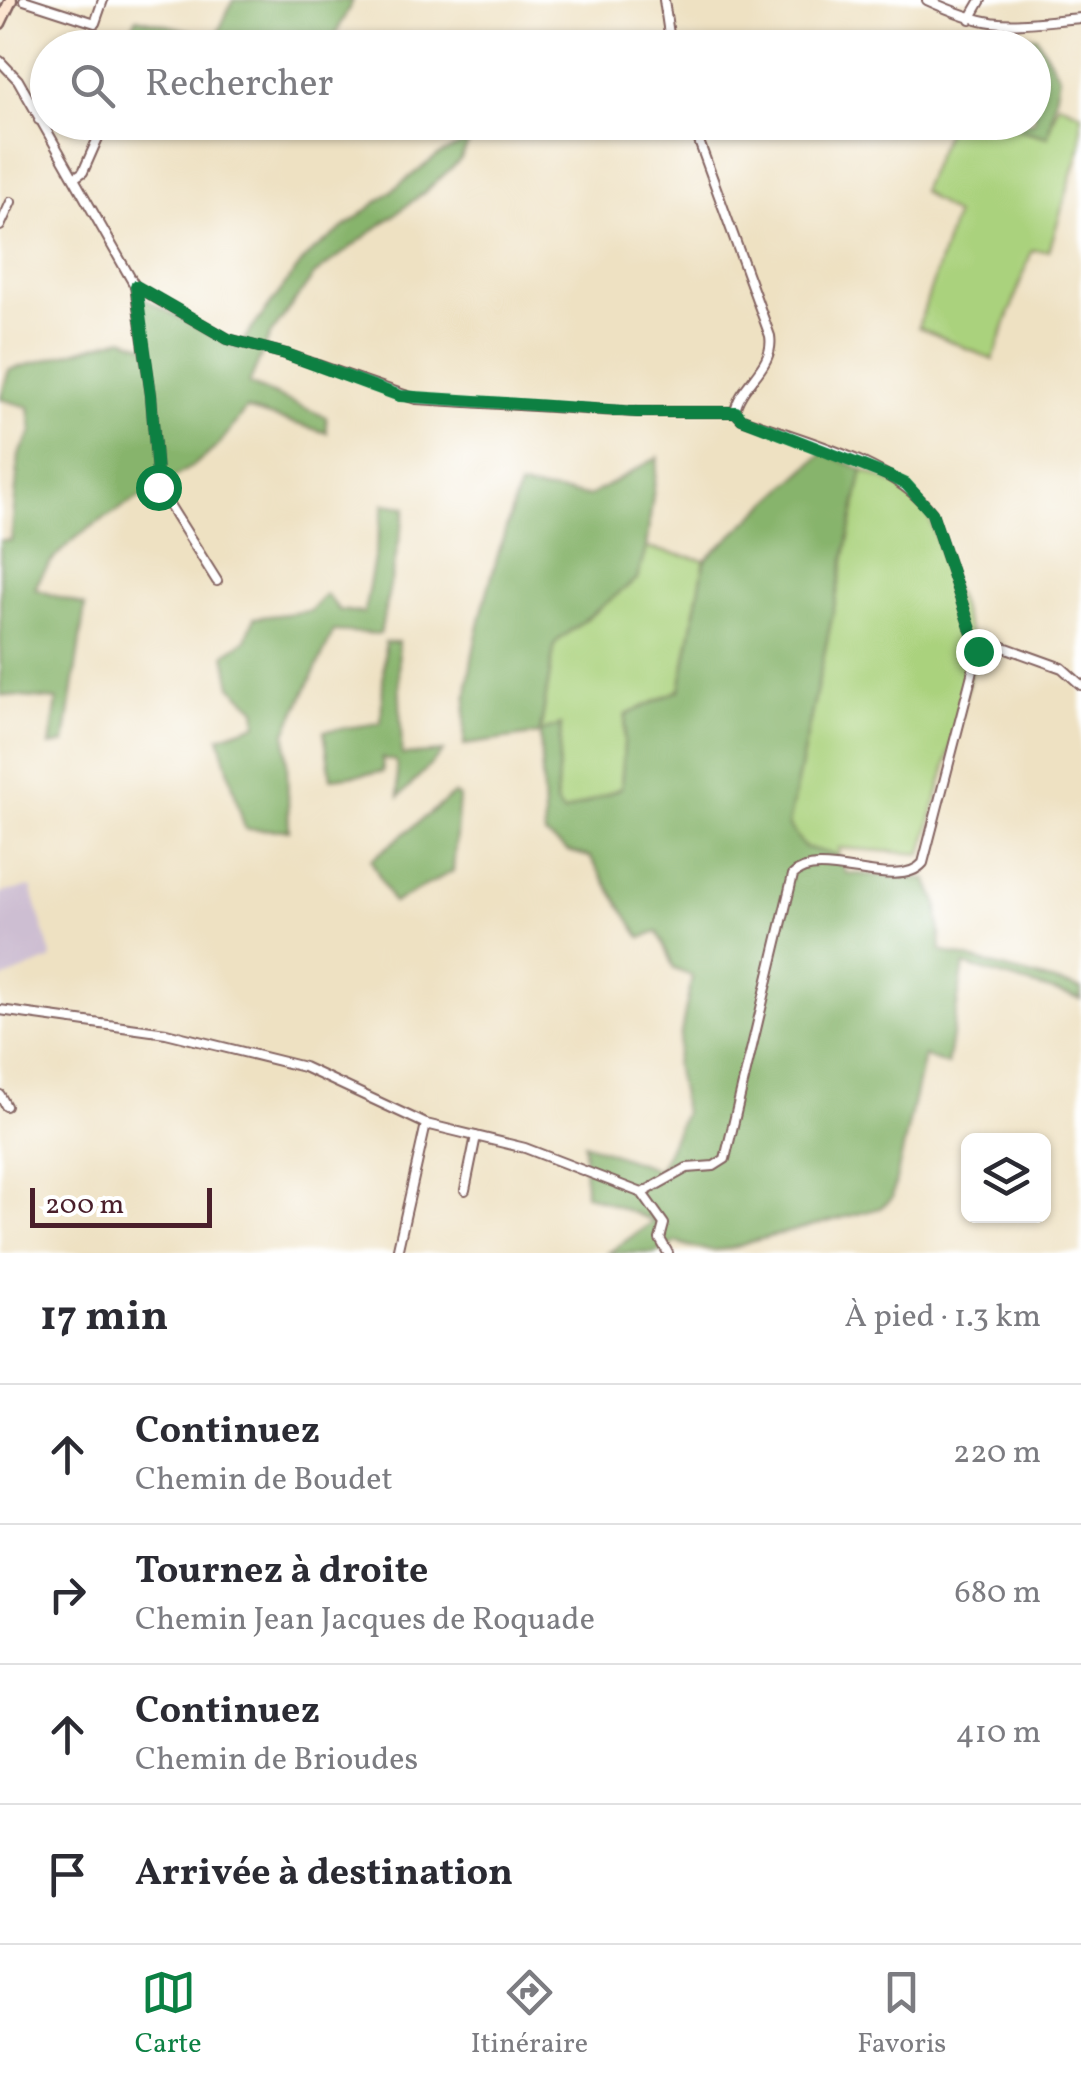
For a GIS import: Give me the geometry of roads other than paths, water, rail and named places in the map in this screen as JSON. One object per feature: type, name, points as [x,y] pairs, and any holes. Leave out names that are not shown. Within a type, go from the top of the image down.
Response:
[{"type":"street","points":[[0,23],[11,0]]},
{"type":"street","points":[[24,0],[95,23],[103,0]]},
{"type":"street","points":[[664,0],[668,30]]},
{"type":"street","points":[[970,19],[981,0]]},
{"type":"street","points":[[931,1],[970,19],[1007,27],[1081,18]]},
{"type":"street","points":[[0,61],[18,80],[30,102]]},
{"type":"street","points":[[52,140],[136,286],[151,395],[158,487],[218,581]]},
{"type":"street","points":[[74,178],[83,172],[97,140]]},
{"type":"street","points":[[699,140],[770,336],[769,355],[739,399],[736,412]]},
{"type":"street","points":[[0,226],[11,202]]},
{"type":"street","points":[[136,286],[228,339],[286,354],[400,396],[621,411],[736,412],[742,419],[889,476],[920,497],[932,513],[976,637],[978,666],[923,863],[909,873],[809,867],[793,875],[726,1160],[714,1166],[687,1168],[642,1193]]},
{"type":"street","points":[[976,637],[1062,668],[1081,684]]},
{"type":"street","points":[[0,1010],[36,1020],[166,1033],[260,1054],[304,1067],[426,1124],[566,1161],[642,1193],[664,1224],[660,1239],[668,1253]]},
{"type":"street","points":[[0,1095],[6,1106]]},
{"type":"street","points":[[397,1253],[426,1124]]},
{"type":"street","points":[[465,1190],[476,1136]]}]
